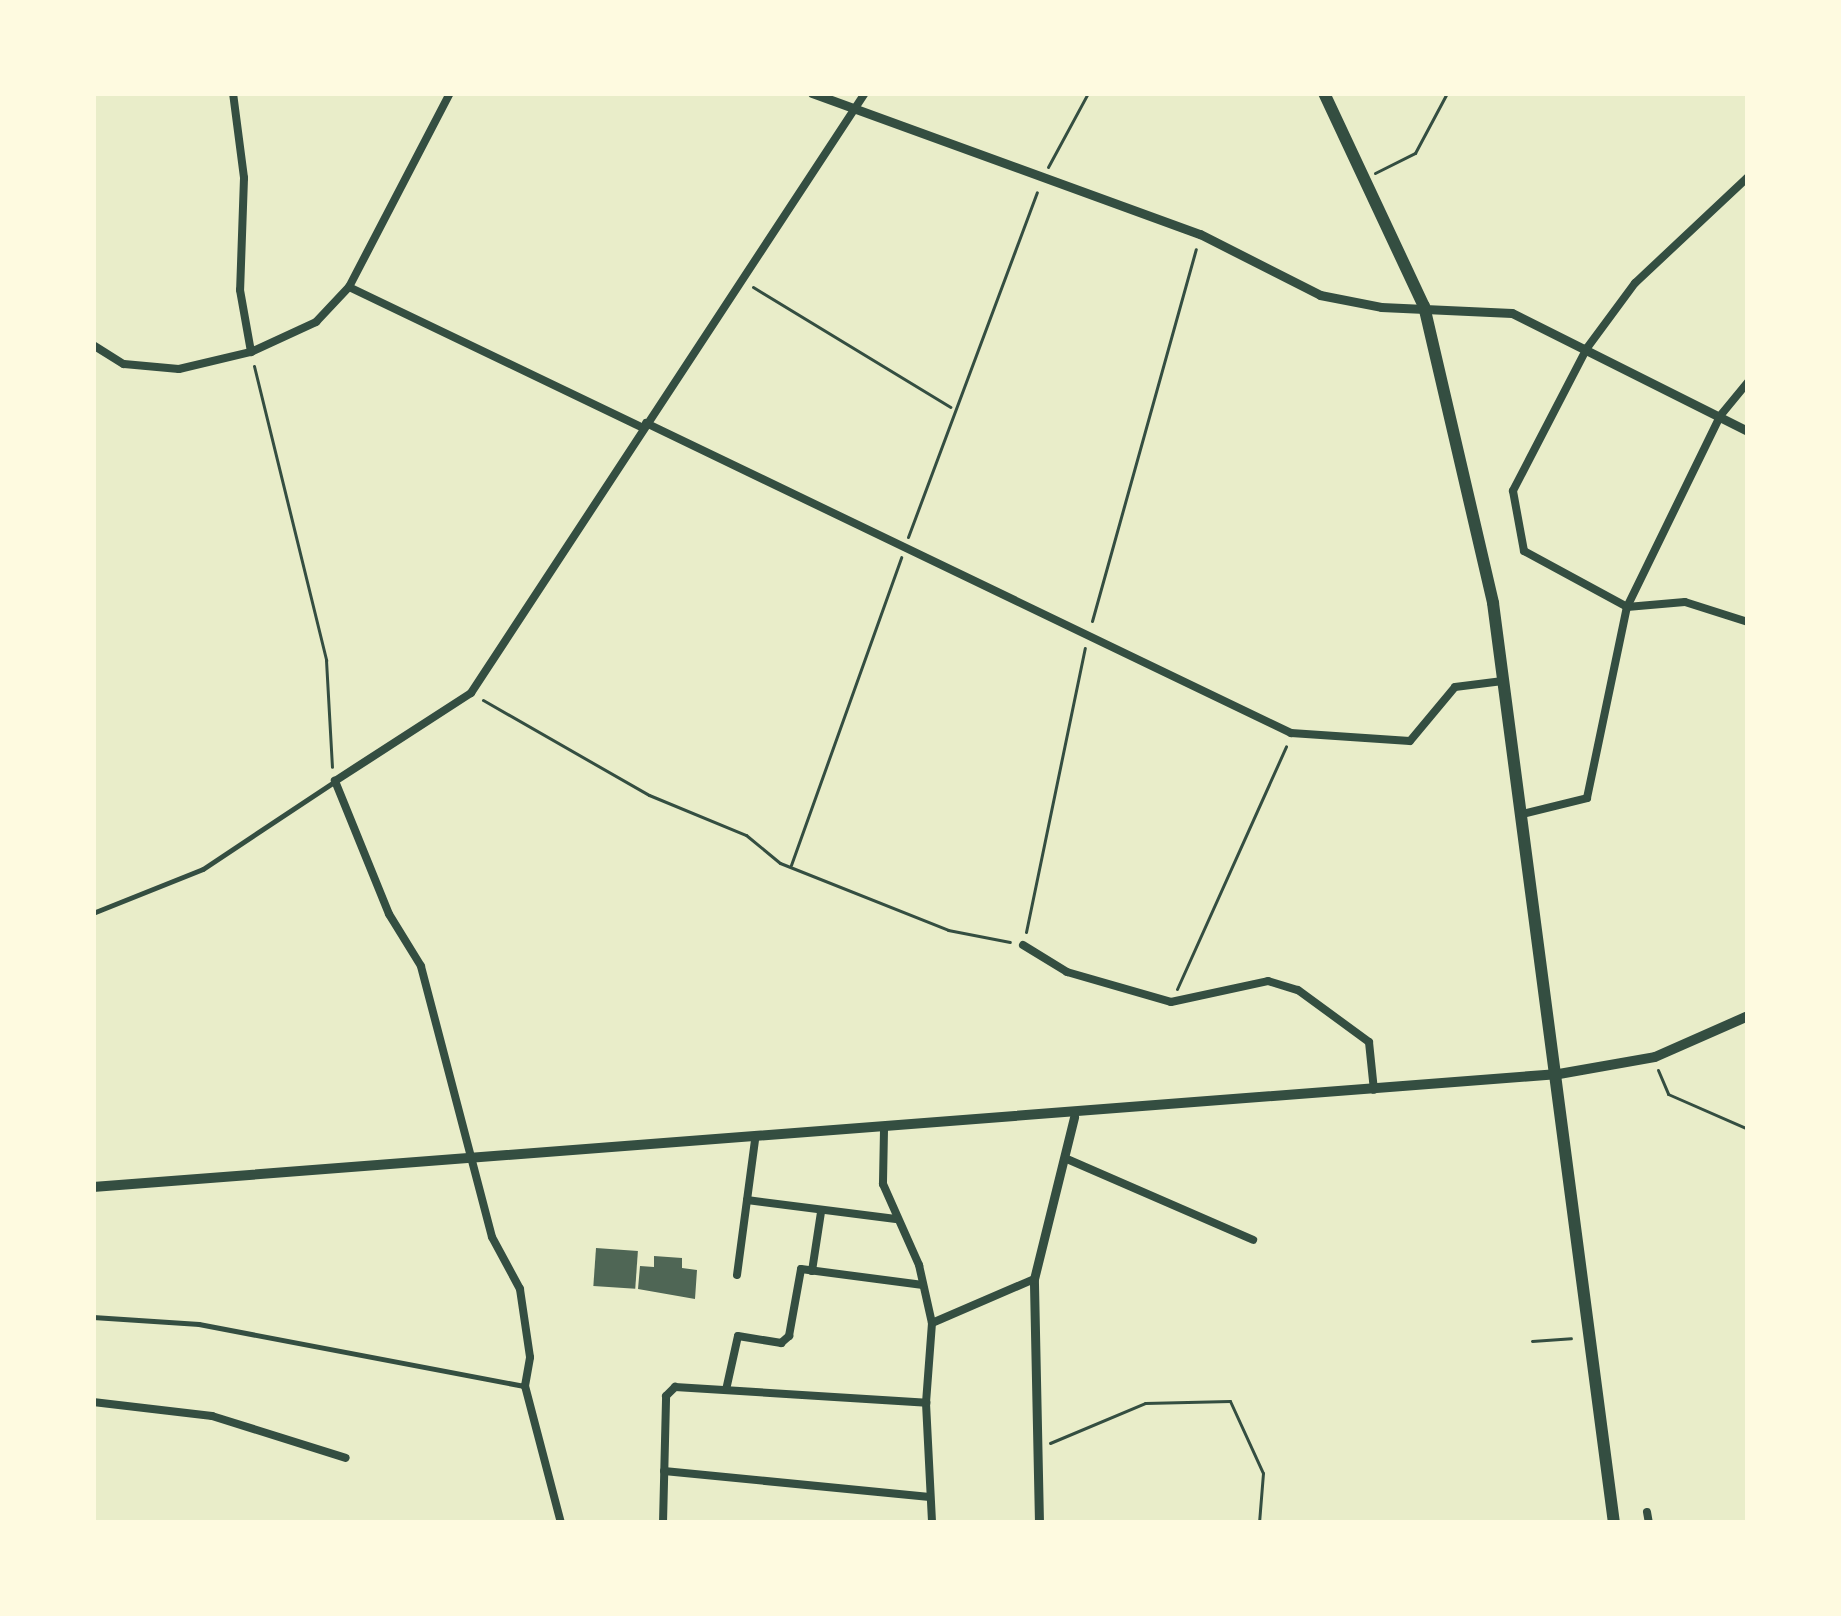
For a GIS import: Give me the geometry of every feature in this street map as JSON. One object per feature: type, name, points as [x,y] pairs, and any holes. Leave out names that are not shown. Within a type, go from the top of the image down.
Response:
[{"type":"main road","points":[[1324,93],[1368,176],[1424,305],[1456,427],[1504,681],[1614,1523]]},
{"type":"main road","points":[[93,1187],[1074,1117],[1558,1074],[1655,1057],[1748,1016]]},
{"type":"street","points":[[233,93],[244,178],[240,290],[250,352]]},
{"type":"street","points":[[93,345],[124,364],[179,369],[250,352],[316,322],[349,287],[450,93]]},
{"type":"street","points":[[812,93],[1041,181],[1200,235],[1320,295],[1512,313],[1748,431]]},
{"type":"street","points":[[561,1523],[525,1386],[530,1358],[520,1289],[492,1237],[421,966],[389,914],[335,781],[471,693],[865,93]]},
{"type":"street","points":[[1748,177],[1664,249],[1587,348],[1513,491],[1524,550],[1627,607],[1684,602],[1748,622]]},
{"type":"street","points":[[349,287],[1291,733],[1410,741],[1455,687],[1504,681]]},
{"type":"street","points":[[1522,814],[1588,798],[1627,607],[1720,416],[1748,382]]},
{"type":"street","points":[[1023,945],[1067,972],[1172,1002],[1268,981],[1298,990],[1370,1042],[1374,1090]]},
{"type":"street","points":[[1040,1523],[1034,1279],[1074,1117]]},
{"type":"street","points":[[884,1130],[883,1184],[923,1286],[932,1323],[926,1403],[932,1523]]},
{"type":"street","points":[[737,1275],[754,1140]]},
{"type":"street","points":[[1067,1159],[1253,1240]]},
{"type":"street","points":[[747,1201],[896,1219]]},
{"type":"street","points":[[812,1270],[821,1212]]},
{"type":"street","points":[[726,1390],[732,1343],[738,1336],[782,1343],[797,1276],[812,1270],[923,1286]]},
{"type":"street","points":[[932,1323],[1034,1279]]},
{"type":"street","points":[[663,1523],[666,1396],[675,1387],[926,1403]]},
{"type":"street","points":[[93,1402],[212,1416],[346,1458]]},
{"type":"street","points":[[664,1471],[930,1497]]},
{"type":"lane","points":[[93,913],[203,869],[335,781]]},
{"type":"lane","points":[[93,1317],[199,1324],[525,1386]]},
{"type":"path","points":[[790,866],[951,408],[1041,181],[1088,93]]},
{"type":"path","points":[[1368,176],[1415,153],[1447,93]]},
{"type":"path","points":[[471,693],[649,795],[746,835],[790,866],[948,930],[1023,945],[1088,634],[1200,235]]},
{"type":"path","points":[[741,280],[951,408]]},
{"type":"path","points":[[250,352],[326,660],[335,781]]},
{"type":"path","points":[[1172,1002],[1291,733]]},
{"type":"path","points":[[1655,1057],[1668,1094],[1748,1129]]},
{"type":"path","points":[[1532,1341],[1591,1336]]},
{"type":"path","points":[[1036,1446],[1145,1403],[1230,1401],[1263,1473],[1259,1523]]},
{"type":"building","points":[[596,1248],[638,1251],[635,1289],[593,1286]]},
{"type":"building","points":[[654,1256],[682,1258],[682,1268],[697,1270],[695,1299],[638,1289],[640,1266],[654,1267]]}]
